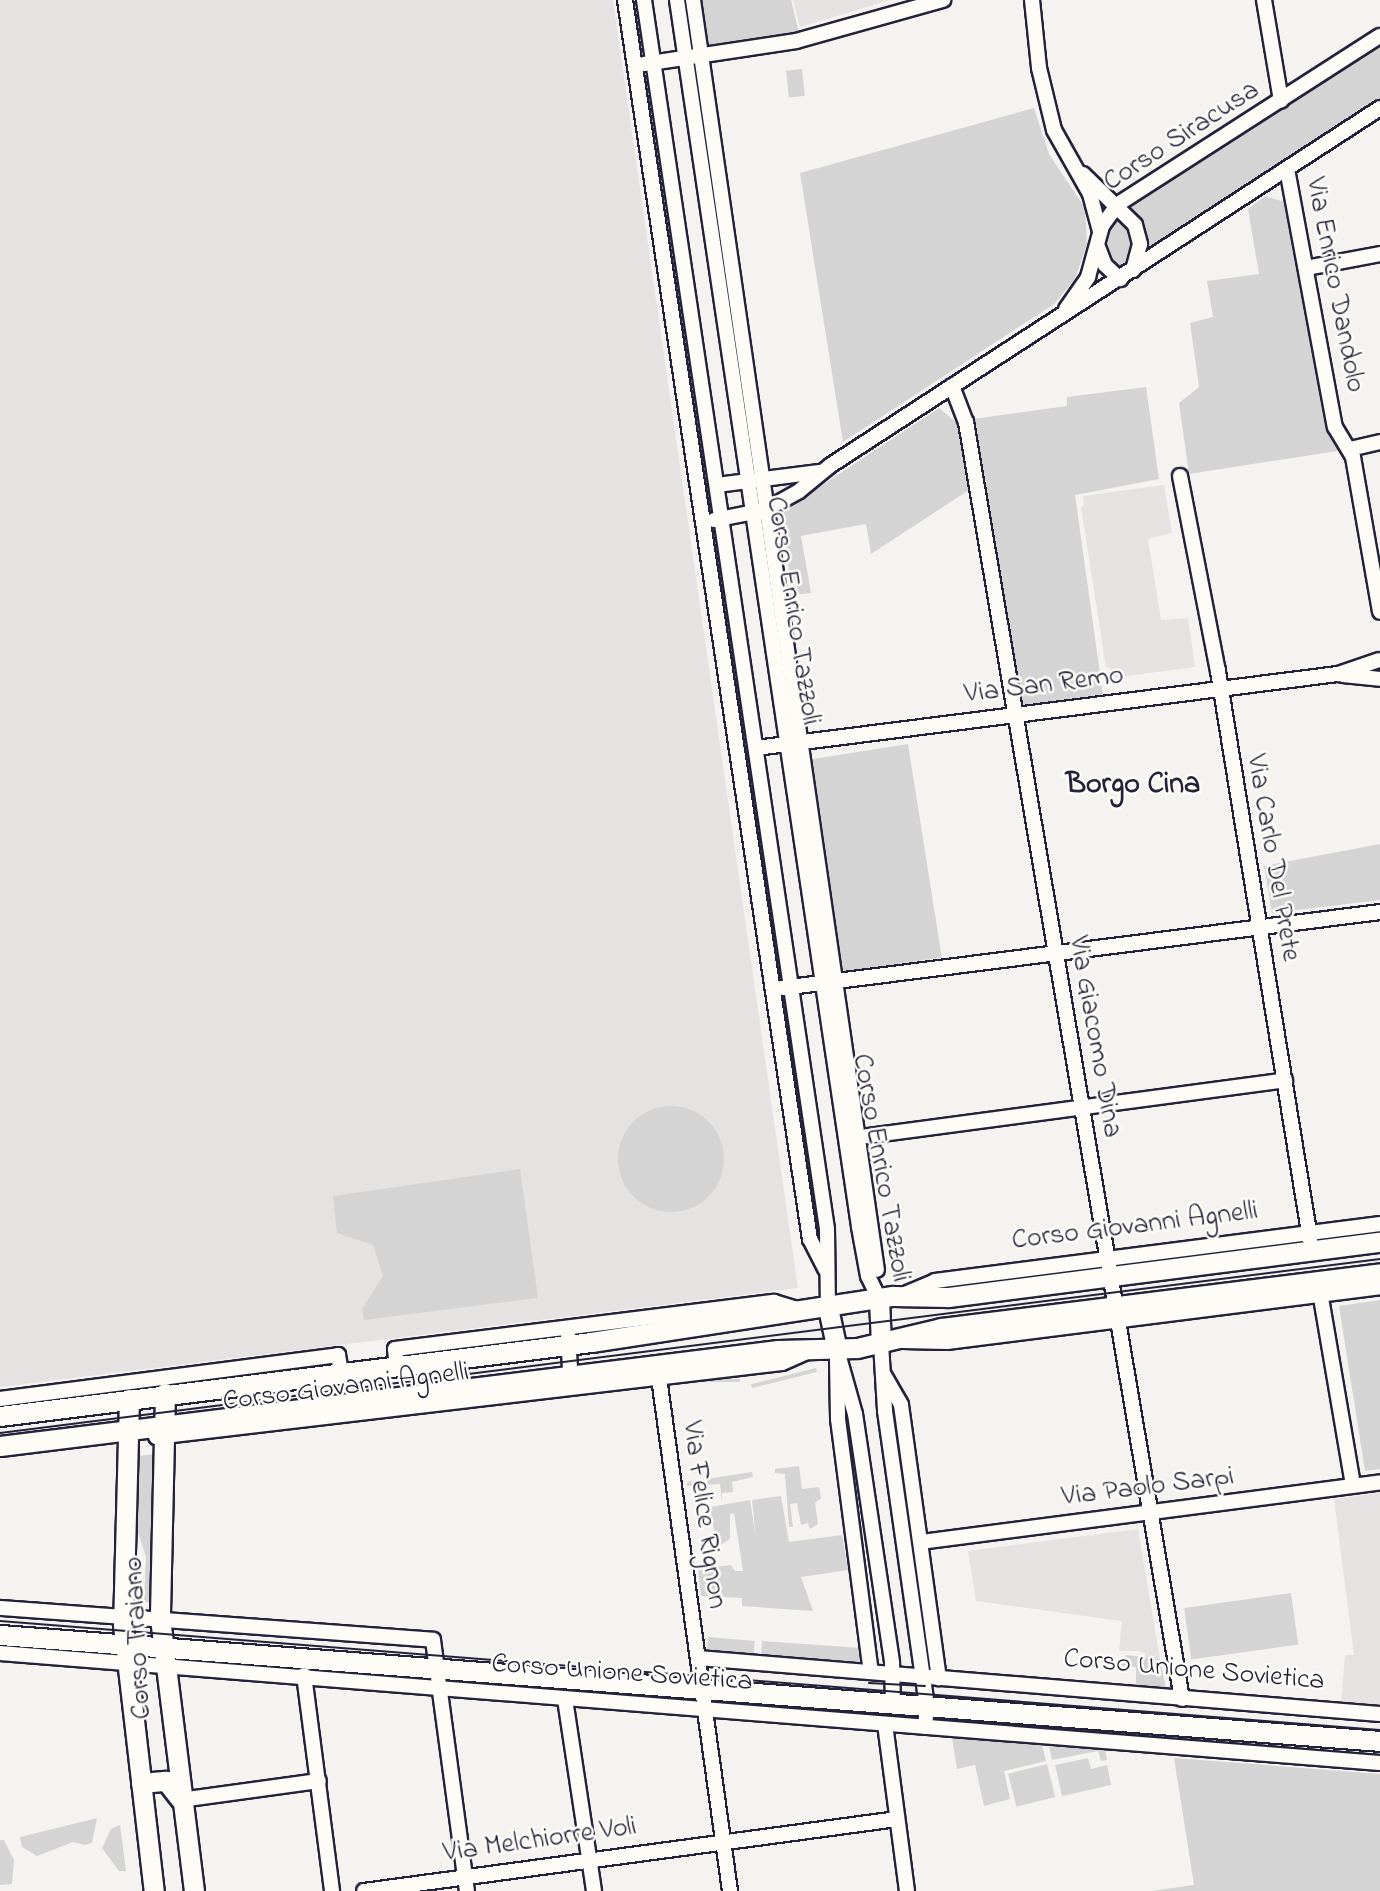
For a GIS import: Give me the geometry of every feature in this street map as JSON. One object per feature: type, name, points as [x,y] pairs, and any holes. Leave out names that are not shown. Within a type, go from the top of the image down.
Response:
[{"type":"main road","name":"Corso Giovanni Agnelli","points":[[0,1416],[129,1392],[339,1364],[568,1336],[818,1310],[900,1296],[948,1297],[1109,1267],[1311,1242],[1380,1242]]},
{"type":"main road","points":[[879,1300],[881,1343],[902,1340],[941,1328],[1116,1312],[1320,1287],[1380,1273]]},
{"type":"main road","points":[[818,1310],[837,1350]]},
{"type":"main road","name":"Corso Giovanni Agnelli","points":[[0,1446],[129,1431],[164,1432],[571,1382],[778,1350],[808,1352],[881,1343]]},
{"type":"main road","name":"Corso Traiano","points":[[165,1387],[160,1618],[180,1800],[194,1891]]},
{"type":"main road","name":"Corso Traiano","points":[[129,1392],[123,1618],[154,1891]]},
{"type":"main road","name":"Corso Unione Sovietica","points":[[0,1635],[125,1654],[163,1657],[438,1678],[703,1688],[1380,1741]]},
{"type":"main road","points":[[141,1783],[166,1781],[180,1800]]},
{"type":"street","name":"Corso Enrico Tazzoli","points":[[625,0],[810,1239],[827,1272]]},
{"type":"street","name":"Corso Enrico Tazzoli","points":[[644,0],[827,1229],[827,1272],[818,1310]]},
{"type":"street","name":"Corso Enrico Tazzoli","points":[[677,0],[759,512],[853,1138],[869,1276],[879,1300]]},
{"type":"street","name":"Corso Enrico Tazzoli","points":[[693,0],[702,54],[754,480]]},
{"type":"street","points":[[635,66],[796,41],[943,0]]},
{"type":"street","points":[[1032,0],[1046,102],[1059,143],[1090,194],[1105,265],[1127,274],[1139,234],[1118,204],[1075,166]]},
{"type":"street","points":[[1264,0],[1281,101]]},
{"type":"street","name":"Corso Siracusa","points":[[1058,318],[1088,277],[1099,240],[1118,204],[1380,36]]},
{"type":"street","name":"Corso Siracusa","points":[[705,522],[759,512],[1380,108]]},
{"type":"street","name":"Via Enrico Dandolo","points":[[1287,169],[1335,427],[1350,449],[1380,612]]},
{"type":"street","points":[[1306,268],[1380,254]]},
{"type":"street","name":"Via Giacomo Dina","points":[[952,386],[966,422],[1012,715],[1182,1699]]},
{"type":"street","points":[[1350,449],[1380,442]]},
{"type":"street","name":"Corso Siracusa","points":[[717,485],[820,472]]},
{"type":"street","name":"Via Carlo Del Prete","points":[[1180,475],[1220,689],[1311,1242]]},
{"type":"street","points":[[1379,659],[1380,678]]},
{"type":"street","name":"Via San Remo","points":[[1338,674],[1379,659]]},
{"type":"street","name":"Via San Remo","points":[[756,748],[1338,674],[1380,678]]},
{"type":"street","points":[[773,990],[1380,912]]},
{"type":"street","points":[[853,1138],[1285,1080]]},
{"type":"street","name":"Corso Giovanni Agnelli","points":[[1311,1242],[1380,1224]]},
{"type":"street","points":[[1353,1485],[1320,1287],[1380,1287]]},
{"type":"street","points":[[568,1336],[571,1382]]},
{"type":"street","points":[[881,1343],[927,1707],[925,1727]]},
{"type":"street","points":[[837,1350],[838,1419],[872,1672]]},
{"type":"street","points":[[837,1350],[855,1414],[892,1673],[893,1703]]},
{"type":"street","name":"Corso Giovanni Agnelli","points":[[571,1382],[659,1378],[782,1363],[808,1352]]},
{"type":"street","points":[[883,1372],[901,1405],[939,1678]]},
{"type":"street","name":"Via Felice Rignon","points":[[659,1378],[698,1658]]},
{"type":"street","name":"Corso Giovanni Agnelli","points":[[0,1399],[129,1392]]},
{"type":"street","name":"Via Paolo Sarpi","points":[[921,1542],[1380,1482]]},
{"type":"street","points":[[0,1608],[433,1640],[466,1884]]},
{"type":"street","name":"Corso Unione Sovietica","points":[[0,1653],[125,1654]]},
{"type":"street","name":"Corso Unione Sovietica","points":[[163,1657],[304,1675],[438,1678],[565,1699],[1380,1763]]},
{"type":"street","name":"Corso Unione Sovietica","points":[[703,1688],[698,1658],[1380,1714]]},
{"type":"street","points":[[304,1675],[331,1891]]},
{"type":"street","points":[[703,1688],[730,1891]]},
{"type":"street","points":[[565,1699],[594,1891]]},
{"type":"street","points":[[885,1724],[907,1891]]},
{"type":"street","name":"Corso Unione Sovietica","points":[[1219,1730],[1240,1752]]},
{"type":"street","points":[[180,1800],[319,1781]]},
{"type":"street","name":"Via Melchiorre Voli","points":[[364,1891],[466,1884],[589,1859],[897,1819]]},
{"type":"shaded area","points":[[0,0],[613,0],[798,1288],[0,1387]]},
{"type":"shaded area","points":[[701,0],[791,0],[799,33],[707,48]]},
{"type":"shaded area","points":[[793,0],[890,0],[800,27]]},
{"type":"shaded area","points":[[1380,42],[1380,102],[1142,253],[1126,207]]},
{"type":"shaded area","points":[[802,69],[805,96],[789,98],[786,71]]},
{"type":"shaded area","points":[[1034,108],[1049,154],[1085,208],[1087,244],[1075,279],[1054,304],[843,442],[800,173]]},
{"type":"shaded area","points":[[1265,196],[1284,202],[1296,269],[1306,268],[1335,427],[1350,449],[1189,474],[1179,403],[1199,387],[1190,323],[1213,317],[1207,281],[1259,274],[1248,209]]},
{"type":"shaded area","points":[[1123,214],[1134,241],[1128,262],[1117,270],[1108,262],[1102,240],[1112,219]]},
{"type":"shaded area","points":[[1146,387],[1159,479],[1075,495],[1103,695],[1022,706],[1015,693],[973,419],[1067,406],[1067,397]]},
{"type":"shaded area","points":[[939,408],[958,424],[969,490],[871,554],[866,524],[801,536],[811,593],[793,595],[780,513]]},
{"type":"shaded area","points":[[1164,485],[1172,533],[1148,539],[1161,620],[1188,618],[1195,667],[1112,678],[1110,667],[1106,668],[1081,507],[1084,506],[1083,496]]},
{"type":"shaded area","points":[[908,744],[942,957],[842,973],[808,760]]},
{"type":"shaded area","points":[[1380,844],[1380,900],[1272,913],[1264,866]]},
{"type":"shaded area","points":[[671,1106],[691,1110],[708,1122],[720,1139],[724,1159],[720,1179],[708,1196],[691,1208],[671,1212],[651,1208],[634,1196],[622,1179],[618,1159],[622,1139],[634,1122],[651,1110]]},
{"type":"shaded area","points":[[520,1169],[538,1298],[364,1320],[362,1309],[383,1276],[373,1245],[337,1233],[333,1196]]},
{"type":"shaded area","points":[[1380,1300],[1380,1469],[1365,1471],[1339,1306]]},
{"type":"shaded area","points":[[816,1368],[817,1372],[752,1388],[751,1384]]},
{"type":"shaded area","points":[[672,1379],[740,1379],[740,1382],[672,1382]]},
{"type":"shaded area","points":[[156,1454],[151,1602],[144,1602],[146,1557],[137,1529],[139,1456]]},
{"type":"shaded area","points":[[799,1466],[802,1489],[819,1487],[821,1498],[815,1503],[818,1524],[810,1529],[808,1523],[801,1525],[797,1503],[790,1504],[793,1527],[789,1527],[785,1474],[775,1473],[775,1469]]},
{"type":"shaded area","points":[[752,1472],[753,1477],[732,1482],[733,1492],[722,1493],[722,1502],[720,1484],[687,1486],[687,1482]]},
{"type":"shaded area","points":[[1380,1493],[1380,1708],[1341,1705],[1345,1655],[1354,1655],[1334,1499]]},
{"type":"shaded area","points":[[781,1496],[789,1542],[842,1535],[848,1570],[801,1577],[813,1611],[742,1606],[742,1598],[701,1596],[698,1569],[731,1565],[735,1571],[743,1571],[734,1513],[730,1514],[730,1539],[717,1547],[710,1507],[750,1500],[756,1538],[752,1500]]},
{"type":"shaded area","points":[[1138,1529],[1160,1659],[1144,1658],[1145,1653],[1138,1651],[1119,1651],[1122,1621],[976,1601],[968,1551]]},
{"type":"shaded area","points":[[1291,1593],[1298,1644],[1191,1660],[1184,1608]]},
{"type":"shaded area","points":[[708,1637],[755,1641],[754,1656],[707,1652]]},
{"type":"shaded area","points":[[762,1641],[861,1648],[860,1663],[761,1656]]},
{"type":"shaded area","points":[[1126,1655],[1160,1659],[1166,1689],[1136,1687],[1136,1667],[1120,1666]]},
{"type":"shaded area","points":[[952,1738],[1042,1745],[1046,1761],[1004,1771],[1010,1799],[984,1806],[975,1765],[957,1769]]},
{"type":"shaded area","points":[[1049,1746],[1105,1749],[1107,1760],[1101,1761],[1098,1751],[1052,1760]]},
{"type":"shaded area","points":[[1088,1758],[1091,1769],[1107,1765],[1111,1785],[1062,1796],[1055,1765]]},
{"type":"shaded area","points":[[1174,1758],[1380,1774],[1380,1891],[1151,1891],[1194,1885]]},
{"type":"shaded area","points":[[1047,1764],[1055,1797],[1016,1807],[1008,1774]]},
{"type":"shaded area","points":[[97,1818],[92,1843],[85,1845],[73,1842],[37,1856],[22,1847],[20,1837]]},
{"type":"shaded area","points":[[120,1825],[126,1871],[119,1871],[102,1848],[111,1829]]},
{"type":"shaded area","points":[[0,1840],[4,1840],[14,1860],[12,1884],[0,1885]]},
{"type":"tram line","points":[[0,1433],[1380,1259]]},
{"type":"tram line","points":[[0,1621],[1380,1730]]},
{"type":"tram line","points":[[869,1683],[925,1686]]},
{"type":"district","name":"Borgo Cina","points":[[1133,785]]}]
